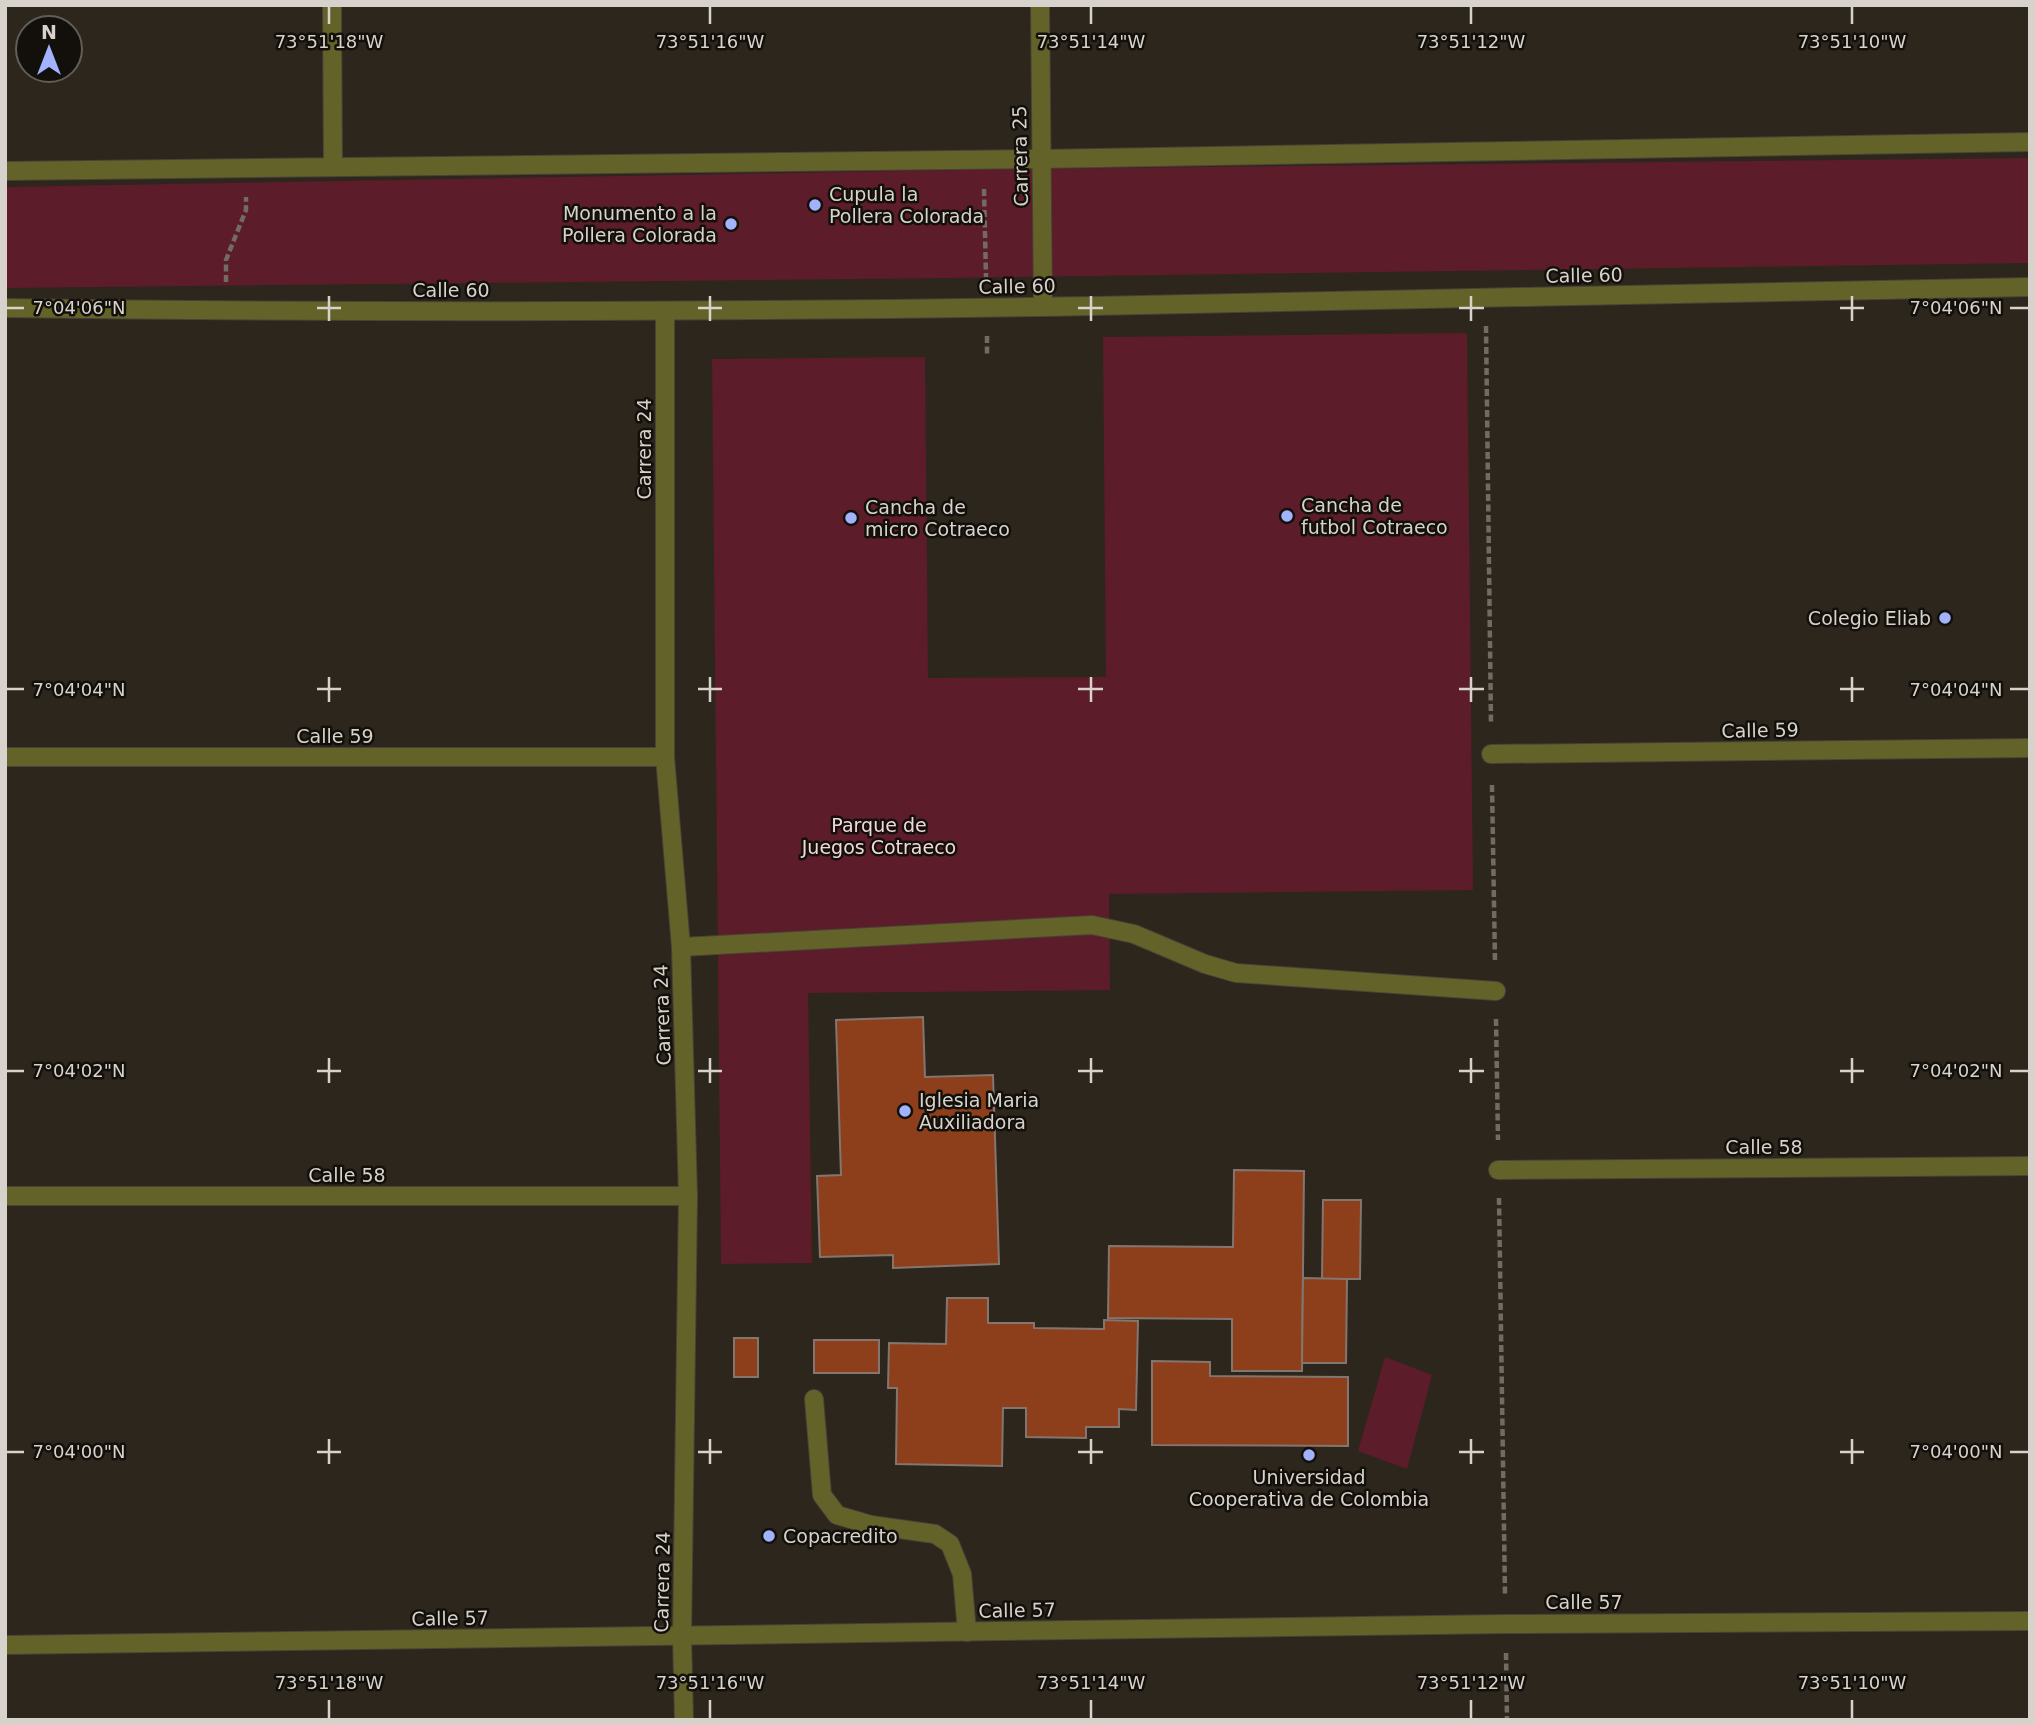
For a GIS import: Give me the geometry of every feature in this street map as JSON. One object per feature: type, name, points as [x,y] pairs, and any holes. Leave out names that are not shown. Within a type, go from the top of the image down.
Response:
[{"type":"street","points":[[332,5],[332,167]]},
{"type":"street","name":"Carrera 25","points":[[1040,5],[1043,307]]},
{"type":"street","points":[[5,171],[984,160],[2030,142]]},
{"type":"street","name":"Calle 60","points":[[5,308],[665,311],[1043,307],[2030,287]]},
{"type":"street","name":"Carrera 24","points":[[665,311],[665,757],[681,947],[688,1196],[682,1636],[684,1720]]},
{"type":"street","name":"Calle 59","points":[[1491,754],[2030,747]]},
{"type":"street","name":"Calle 59","points":[[5,757],[665,757]]},
{"type":"street","points":[[681,947],[1092,925],[1134,934],[1205,964],[1236,973],[1496,991]]},
{"type":"street","name":"Calle 58","points":[[1498,1170],[2030,1166]]},
{"type":"street","name":"Calle 58","points":[[5,1196],[688,1196]]},
{"type":"street","points":[[814,1399],[822,1495],[837,1515],[870,1525],[935,1534],[950,1544],[962,1574],[967,1632]]},
{"type":"street","name":"Calle 57","points":[[5,1645],[1520,1623],[2030,1620]]},
{"type":"path","points":[[984,160],[987,356]]},
{"type":"path","points":[[226,311],[226,260],[246,211],[247,168]]},
{"type":"green space","points":[[2030,158],[2030,263],[5,288],[5,187],[1017,169]]},
{"type":"green space","name":"Parque de Juegos Cotraeco","points":[[1467,333],[1473,890],[1109,894],[1110,990],[808,993],[812,1263],[721,1264],[712,359],[925,357],[928,678],[1106,677],[1103,337]]},
{"type":"green space","points":[[1385,1357],[1432,1375],[1407,1469],[1358,1451]]},
{"type":"building","name":"Iglesia Maria Auxiliadora","points":[[923,1017],[925,1077],[993,1075],[999,1264],[893,1268],[893,1255],[820,1257],[817,1176],[841,1175],[836,1020]]},
{"type":"building","points":[[1234,1170],[1304,1171],[1302,1371],[1232,1371],[1232,1319],[1108,1318],[1109,1246],[1233,1247]]},
{"type":"building","points":[[1323,1200],[1361,1200],[1360,1279],[1322,1279]]},
{"type":"building","points":[[1303,1278],[1347,1279],[1346,1363],[1302,1363]]},
{"type":"building","points":[[947,1298],[988,1298],[988,1323],[1034,1323],[1034,1328],[1104,1329],[1104,1320],[1138,1321],[1136,1410],[1119,1409],[1119,1427],[1086,1427],[1086,1438],[1026,1437],[1026,1408],[1003,1408],[1002,1466],[896,1464],[897,1388],[888,1388],[889,1343],[946,1344]]},
{"type":"building","points":[[734,1338],[758,1338],[758,1377],[734,1377]]},
{"type":"building","points":[[814,1340],[879,1340],[879,1373],[814,1373]]},
{"type":"building","points":[[1152,1361],[1210,1362],[1210,1376],[1348,1377],[1348,1446],[1152,1445]]},
{"type":"place","name":"Cupula la Pollera Colorada","points":[[815,205]]},
{"type":"place","name":"Monumento a la Pollera Colorada","points":[[731,224]]},
{"type":"place","name":"Cancha de futbol Cotraeco","points":[[1287,516]]},
{"type":"place","name":"Cancha de micro Cotraeco","points":[[851,518]]},
{"type":"place","name":"Colegio Eliab","points":[[1945,618]]},
{"type":"place","name":"Iglesia Maria Auxiliadora","points":[[905,1111]]},
{"type":"place","name":"Universidad Cooperativa de Colombia","points":[[1309,1455]]},
{"type":"place","name":"Copacredito","points":[[769,1536]]}]
